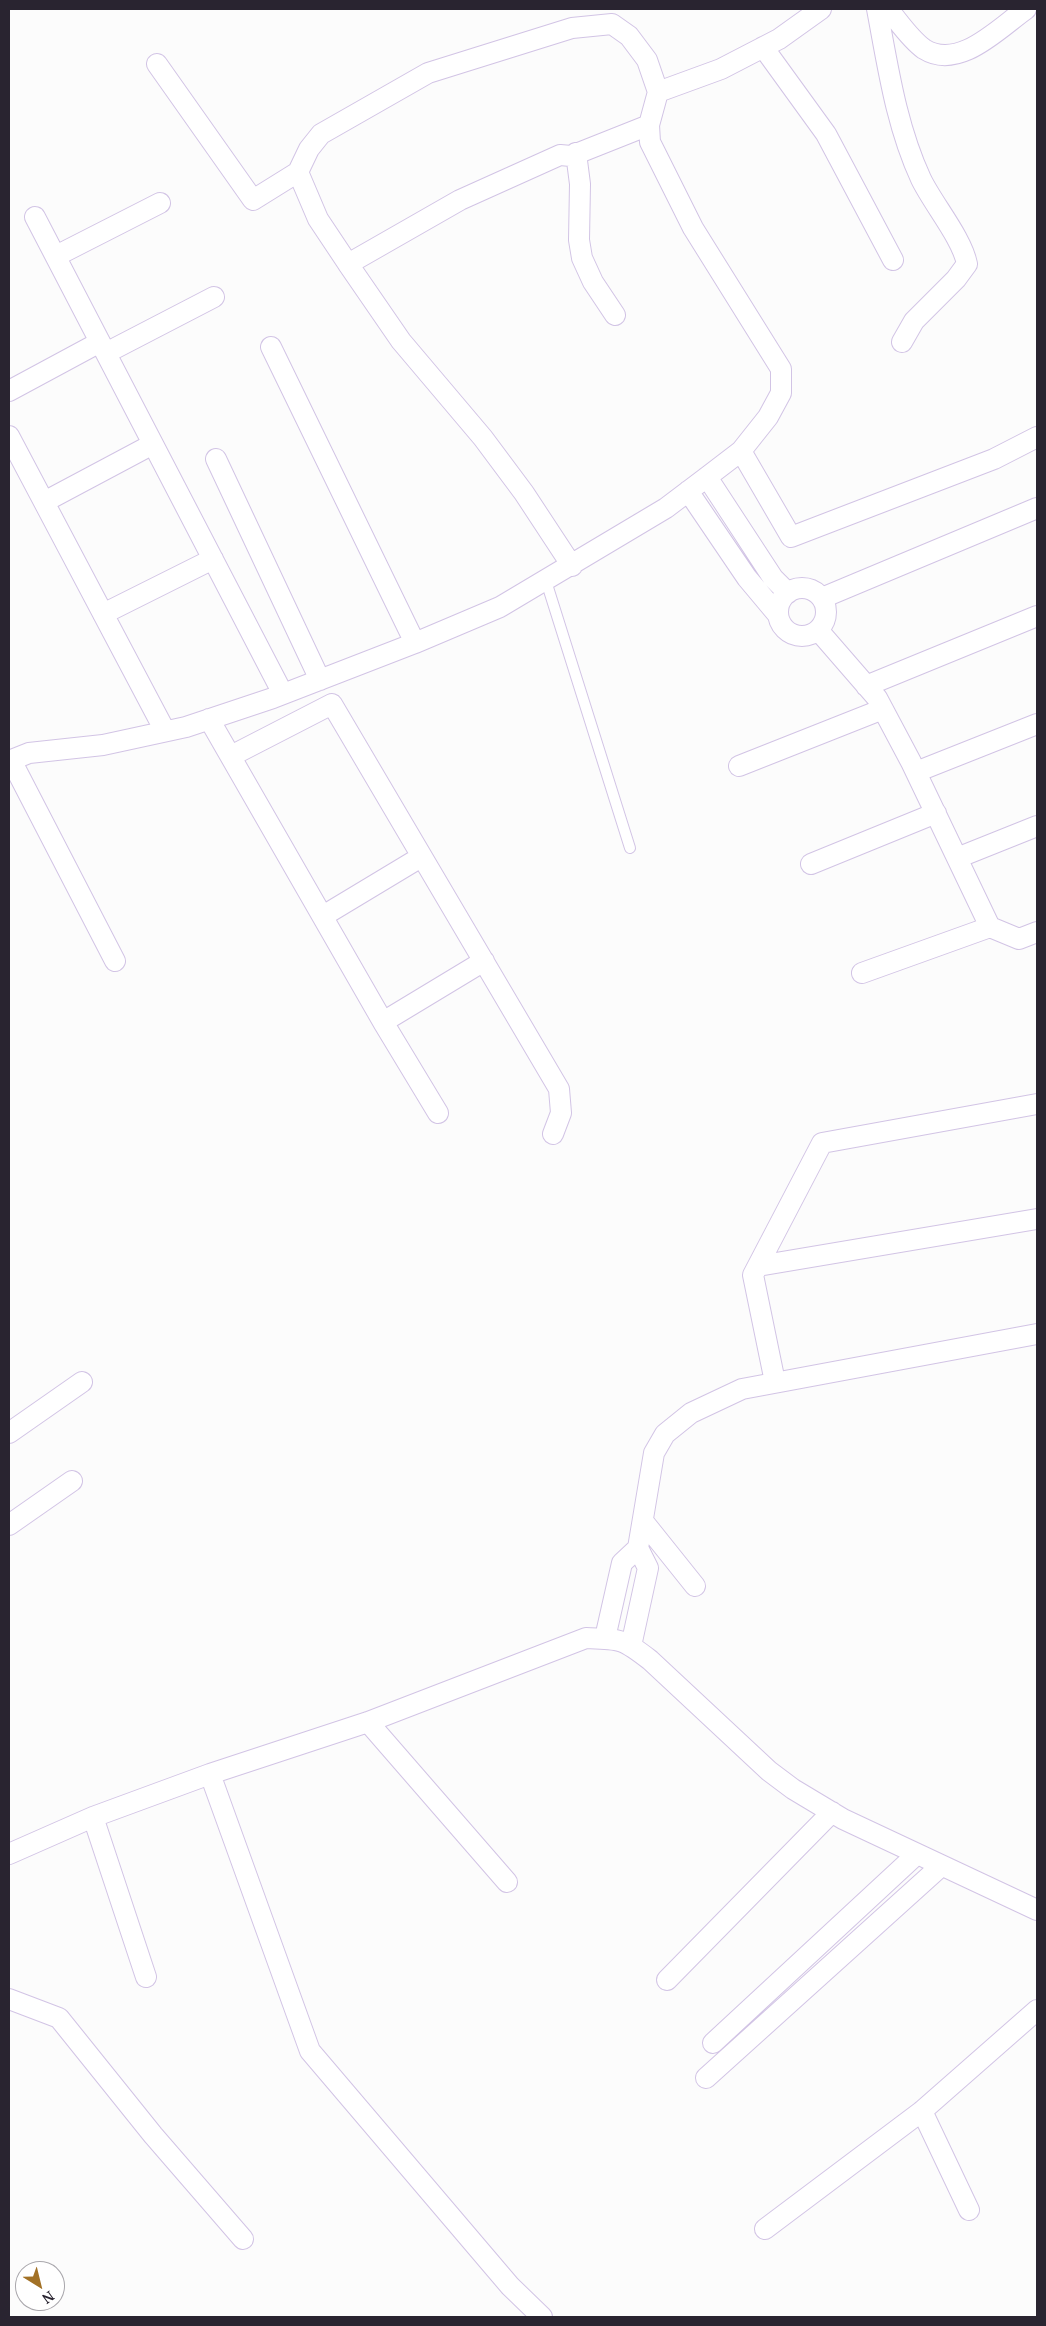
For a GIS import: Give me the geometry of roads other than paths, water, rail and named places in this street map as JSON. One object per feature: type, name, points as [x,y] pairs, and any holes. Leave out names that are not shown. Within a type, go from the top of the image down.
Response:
[{"type":"street","points":[[658,92],[721,70],[779,39],[821,9]]},
{"type":"street","points":[[877,9],[887,67],[902,129],[921,179],[956,239],[967,264],[956,279],[914,321],[902,342]]},
{"type":"street","points":[[888,9],[917,43],[926,50],[946,55],[957,55],[977,45],[1026,9]]},
{"type":"street","points":[[115,961],[10,760],[29,753],[103,745],[209,719],[320,680],[500,607],[572,566],[666,508],[707,477],[741,451],[768,417],[781,393],[781,369],[693,228],[650,142],[649,125],[658,92],[647,60],[629,36],[612,24],[572,28],[428,73],[321,134],[309,149],[298,172],[253,200],[157,64]]},
{"type":"street","points":[[763,47],[826,134],[893,260]]},
{"type":"street","points":[[348,264],[460,200],[560,154],[571,156],[649,125]]},
{"type":"street","points":[[576,153],[580,184],[579,240],[582,258],[593,282],[615,315]]},
{"type":"street","points":[[298,172],[318,219],[400,341],[483,438],[524,493],[572,566]]},
{"type":"street","points":[[56,256],[160,203]]},
{"type":"street","points":[[35,217],[283,694]]},
{"type":"street","points":[[9,391],[214,297]]},
{"type":"street","points":[[271,346],[415,643]]},
{"type":"street","points":[[9,436],[165,731]]},
{"type":"street","points":[[741,451],[792,537],[994,459],[1037,437]]},
{"type":"street","points":[[44,502],[153,444]]},
{"type":"street","points":[[216,459],[320,680]]},
{"type":"street","points":[[707,477],[774,578],[788,593]]},
{"type":"street","points":[[688,491],[747,578],[778,615],[785,629],[791,634],[807,636],[818,630],[825,620],[826,613],[822,598],[817,592],[802,588],[788,593],[782,599],[778,615]]},
{"type":"street","points":[[822,598],[1037,508]]},
{"type":"street","points":[[103,614],[212,559]]},
{"type":"street","points":[[866,686],[1037,616]]},
{"type":"street","points":[[818,630],[883,709],[916,772],[990,927],[1019,939],[1037,932]]},
{"type":"street","points":[[231,756],[332,704],[559,1089],[561,1113],[554,1134]]},
{"type":"street","points":[[739,766],[883,709]]},
{"type":"street","points":[[209,719],[383,1022],[438,1113]]},
{"type":"street","points":[[916,772],[1037,724]]},
{"type":"street","points":[[811,864],[936,813]]},
{"type":"street","points":[[957,858],[1037,826]]},
{"type":"street","points":[[323,916],[421,857]]},
{"type":"street","points":[[862,973],[990,927]]},
{"type":"street","points":[[383,1022],[484,961]]},
{"type":"street","points":[[775,1382],[753,1275],[822,1143],[1037,1104]]},
{"type":"street","points":[[758,1266],[1037,1219]]},
{"type":"street","points":[[605,1638],[622,1563],[638,1548],[654,1453],[665,1434],[691,1413],[742,1389],[1037,1334]]},
{"type":"street","points":[[9,1433],[82,1382]]},
{"type":"street","points":[[9,1525],[72,1481]]},
{"type":"street","points":[[643,1521],[695,1586]]},
{"type":"street","points":[[632,1646],[648,1568],[638,1548]]},
{"type":"street","points":[[9,1854],[93,1817],[210,1774],[368,1722],[586,1638],[617,1638],[632,1646],[650,1660],[769,1770],[793,1789],[832,1812],[941,1866],[1037,1910]]},
{"type":"street","points":[[368,1722],[507,1882]]},
{"type":"street","points":[[210,1774],[310,2051],[510,2286],[542,2317]]},
{"type":"street","points":[[667,1980],[832,1812]]},
{"type":"street","points":[[93,1817],[146,1977]]},
{"type":"street","points":[[713,2043],[917,1854]]},
{"type":"street","points":[[706,2078],[941,1866]]},
{"type":"street","points":[[9,1999],[59,2018],[153,2135],[242,2239]]},
{"type":"street","points":[[766,2229],[922,2111],[1037,2010]]},
{"type":"street","points":[[922,2111],[969,2210]]},
{"type":"lane","points":[[546,581],[630,848]]}]
